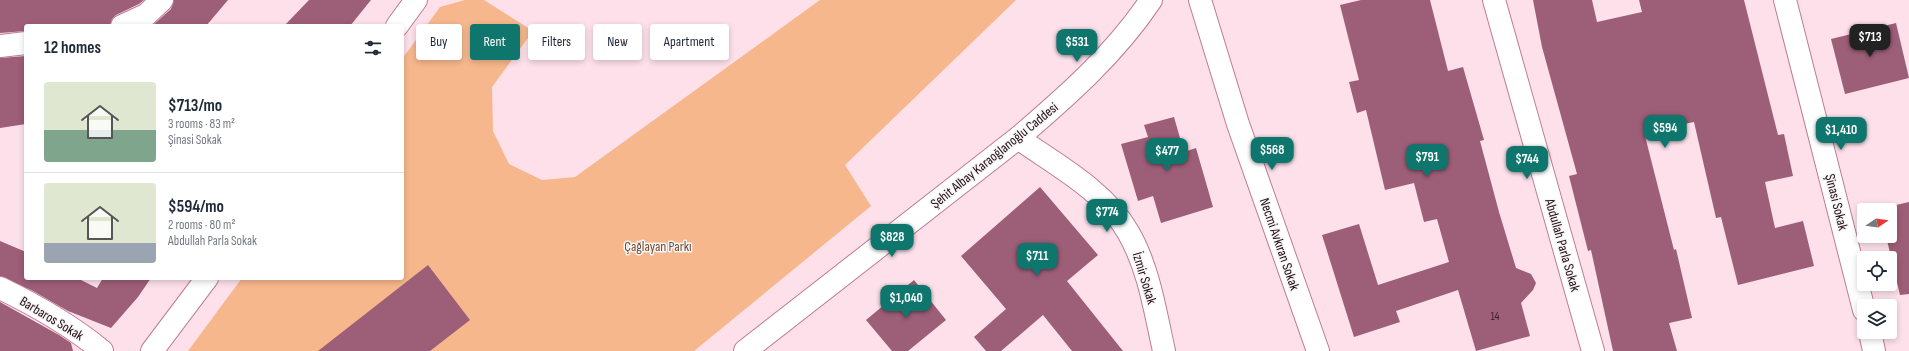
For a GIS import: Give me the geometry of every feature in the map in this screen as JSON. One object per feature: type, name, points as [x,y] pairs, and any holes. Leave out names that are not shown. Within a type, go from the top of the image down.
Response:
[{"type":"street","points":[[126,24],[146,15],[162,0]]},
{"type":"street","points":[[398,24],[416,0]]},
{"type":"street","name":"Şehit Albay Karaoğlanoğlu Caddesi","points":[[745,351],[1018,138],[1076,88],[1111,52],[1150,0]]},
{"type":"street","name":"Necmi Avkıran Sokak","points":[[1200,0],[1238,124],[1318,351]]},
{"type":"street","name":"Abdullah Parla Sokak","points":[[1494,0],[1593,351]]},
{"type":"street","name":"Şinasi Sokak","points":[[1786,0],[1861,299]]},
{"type":"street","points":[[0,46],[24,44]]},
{"type":"street","name":"İzmir Sokak","points":[[1018,138],[1097,195],[1127,231],[1138,253],[1148,281],[1164,351]]},
{"type":"street","points":[[152,351],[205,280]]},
{"type":"street","name":"Barbaros Sokak","points":[[0,288],[38,306],[79,331],[102,351]]},
{"type":"street","points":[[1871,339],[1874,351]]},
{"type":"green space","name":"Çağlayan Parkı","points":[[465,0],[484,0],[528,28],[528,38],[520,49],[520,24],[470,24],[470,60],[512,60],[492,87],[493,131],[509,164],[542,180],[575,177],[820,0],[1016,0],[845,165],[871,206],[694,351],[188,351],[241,280],[404,280],[404,56],[416,40],[416,60],[462,60],[462,24],[428,24],[440,7]]},
{"type":"building","points":[[0,0],[144,0],[116,15],[112,19],[111,24],[24,24],[24,31],[0,33]]},
{"type":"building","points":[[174,0],[228,0],[208,24],[154,24],[171,9]]},
{"type":"building","points":[[309,0],[371,0],[352,24],[286,24]]},
{"type":"building","points":[[1361,0],[1430,0],[1448,71],[1463,67],[1484,140],[1480,141],[1516,268],[1531,274],[1536,283],[1533,290],[1521,303],[1530,336],[1476,351],[1458,290],[1396,311],[1400,322],[1354,337],[1322,235],[1359,224],[1378,285],[1449,262],[1437,219],[1424,222],[1414,183],[1385,190],[1366,110],[1357,113],[1349,82],[1359,80],[1340,5]]},
{"type":"building","points":[[1533,0],[1592,0],[1597,22],[1642,12],[1639,0],[1744,0],[1778,135],[1784,134],[1793,176],[1765,182],[1775,228],[1803,221],[1814,266],[1738,285],[1721,217],[1716,218],[1694,122],[1644,132],[1674,250],[1676,249],[1692,318],[1669,323],[1677,351],[1613,351],[1591,250],[1588,251],[1569,176],[1577,174],[1542,47]]},
{"type":"building","points":[[1896,23],[1909,78],[1845,94],[1831,39]]},
{"type":"building","points":[[24,56],[24,124],[0,128],[0,58]]},
{"type":"building","points":[[1174,117],[1184,152],[1196,148],[1213,207],[1161,223],[1153,196],[1138,201],[1121,144],[1148,137],[1144,125]]},
{"type":"building","points":[[1040,187],[1098,255],[1067,281],[1123,351],[1072,351],[1043,315],[1001,351],[986,351],[974,337],[1006,309],[961,256]]},
{"type":"building","points":[[1909,202],[1909,294],[1900,295],[1897,282],[1897,251],[1890,251],[1888,243],[1897,243],[1897,205]]},
{"type":"building","points":[[0,241],[24,251],[24,280],[81,280],[97,288],[102,280],[150,280],[138,297],[111,328],[68,311],[33,291],[0,276]]},
{"type":"building","points":[[428,265],[470,320],[430,351],[318,351]]},
{"type":"building","points":[[914,280],[946,320],[908,351],[892,351],[866,320]]},
{"type":"building","points":[[0,302],[71,343],[73,351],[0,351]]}]
